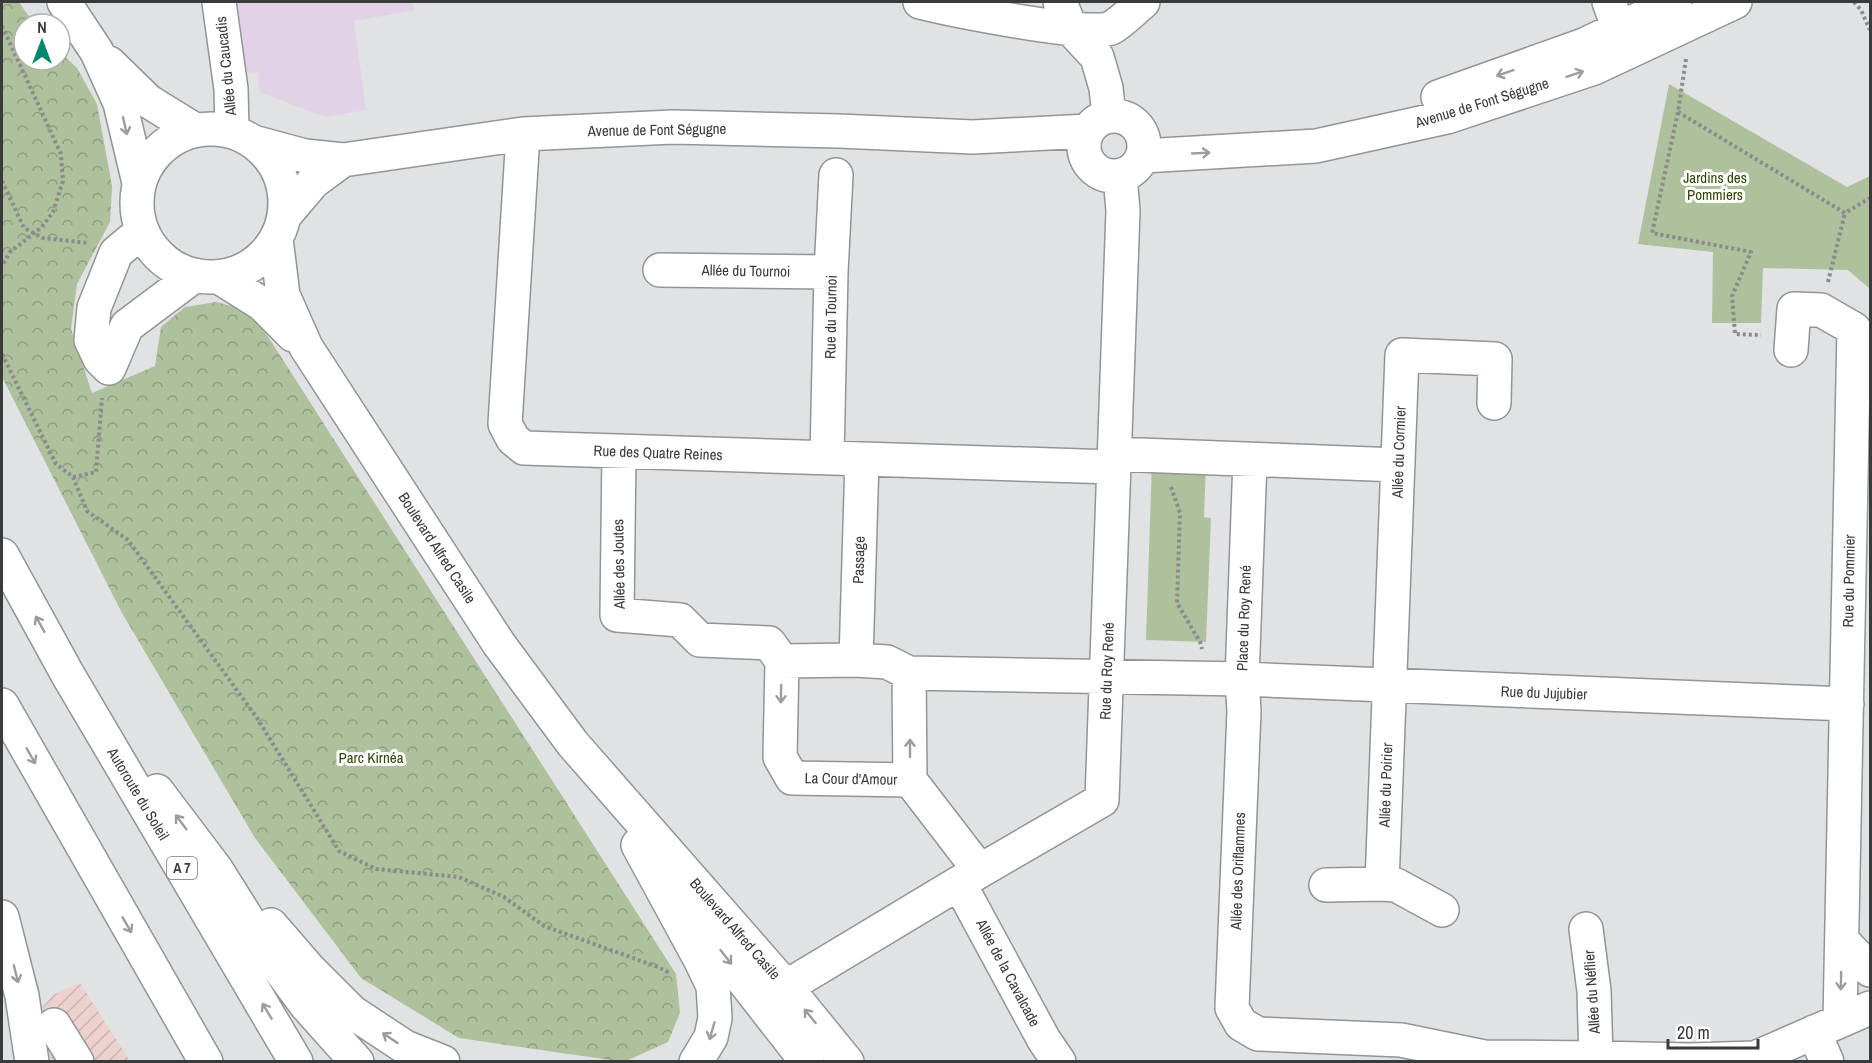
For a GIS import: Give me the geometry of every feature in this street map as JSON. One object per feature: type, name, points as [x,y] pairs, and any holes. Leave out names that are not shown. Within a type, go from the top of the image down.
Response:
[{"type":"main road","points":[[64,2],[97,52],[120,103],[139,183]]},
{"type":"main road","name":"Allée du Caucadis","points":[[219,2],[231,89],[244,137]]},
{"type":"main road","points":[[920,2],[949,9],[1065,15],[1109,29],[1143,2]]},
{"type":"main road","name":"Avenue de Font Ségugne","points":[[1094,135],[1092,166],[1100,173],[1109,176],[1135,156],[1320,123],[1429,100],[1584,45],[1614,15],[1675,2]]},
{"type":"main road","name":"Avenue de Font Ségugne","points":[[1135,156],[1316,146],[1447,117],[1594,68],[1735,2]]},
{"type":"main road","points":[[1065,15],[1097,57],[1106,88],[1094,135]]},
{"type":"main road","points":[[97,52],[148,101],[195,130]]},
{"type":"main road","name":"Avenue de Font Ségugne","points":[[244,137],[305,156],[343,160],[523,135],[673,127],[973,137],[1094,135],[1119,116],[1129,119],[1137,126],[1135,156]]},
{"type":"main road","points":[[142,231],[116,253],[94,308],[91,340],[100,359],[109,368],[127,326],[207,276],[242,270],[262,258],[281,227],[285,195],[281,176],[271,158],[244,137],[214,128],[195,130],[176,137],[159,148],[146,164],[139,183],[136,207],[142,231],[154,251],[173,267],[207,276]]},
{"type":"main road","name":"Rue des Quatre Reines","points":[[523,135],[506,424],[513,439],[524,448],[862,460],[1113,461]]},
{"type":"main road","name":"Rue du Roy René","points":[[786,987],[1102,800],[1123,211],[1135,156]]},
{"type":"main road","name":"Avenue de Font Ségugne","points":[[281,227],[313,182],[343,160]]},
{"type":"main road","name":"Rue du Tournoi","points":[[827,458],[831,273],[837,175]]},
{"type":"main road","name":"Boulevard Alfred Casile","points":[[281,227],[283,295],[306,347],[499,644],[573,744],[786,987],[847,1062]]},
{"type":"main road","name":"Allée du Tournoi","points":[[660,270],[831,273]]},
{"type":"main road","name":"Boulevard Alfred Casile","points":[[207,276],[262,304],[306,347]]},
{"type":"main road","points":[[1792,343],[1794,309],[1821,310]]},
{"type":"main road","name":"Rue du Pommier","points":[[1821,310],[1854,329],[1842,940],[1827,1027]]},
{"type":"main road","name":"Allée du Cormier","points":[[1390,687],[1402,355],[1495,359],[1494,403]]},
{"type":"main road","name":"Allée des Joutes","points":[[619,452],[616,615],[680,620],[700,640],[769,643],[782,661]]},
{"type":"main road","points":[[1113,461],[1161,456],[1398,465]]},
{"type":"main road","name":"Passage","points":[[856,660],[862,460]]},
{"type":"main road","name":"Place du Roy René","points":[[1108,676],[1242,679],[1250,460]]},
{"type":"main road","name":"Autoroute du Soleil","points":[[2,555],[68,675],[296,1062]]},
{"type":"main road","points":[[782,661],[887,662],[909,673],[1108,676]]},
{"type":"main road","name":"La Cour d'Amour","points":[[782,661],[780,757],[792,778],[910,780],[909,673]]},
{"type":"main road","points":[[68,675],[216,869],[281,972],[306,1005],[357,1062]]},
{"type":"main road","name":"Rue du Jujubier","points":[[1242,679],[1390,687],[1847,704]]},
{"type":"main road","name":"Allée des Oriflammes","points":[[1242,679],[1244,711],[1232,1008],[1241,1024],[1258,1034],[1275,1049],[1401,1040],[1484,1057],[1596,1058]]},
{"type":"main road","name":"Allée du Poirier","points":[[1382,884],[1390,687]]},
{"type":"main road","points":[[2,705],[206,1062]]},
{"type":"main road","name":"Boulevard Alfred Casile","points":[[573,744],[602,795],[638,845],[807,1062]]},
{"type":"main road","name":"Allée de la Cavalcade","points":[[910,780],[969,877],[1044,1040],[1059,1062]]},
{"type":"main road","points":[[638,845],[713,986],[715,1018],[711,1037],[696,1062]]},
{"type":"main road","points":[[216,869],[352,1012],[405,1047],[443,1062]]},
{"type":"main road","points":[[1326,885],[1396,885],[1442,910]]},
{"type":"main road","points":[[2,918],[22,996],[32,1062]]},
{"type":"main road","name":"Allée du Néflier","points":[[1586,929],[1594,992],[1596,1058]]},
{"type":"main road","points":[[1842,940],[1870,970]]},
{"type":"main road","points":[[1596,1058],[1755,1060],[1870,1008]]},
{"type":"main road","points":[[54,1025],[76,1062]]},
{"type":"main road","points":[[1827,1027],[1827,1062]]},
{"type":"path","points":[[1854,2],[1861,10],[1870,30]]},
{"type":"path","points":[[2,26],[61,154],[63,181],[53,212],[42,227],[10,252],[2,266]]},
{"type":"path","points":[[1688,51],[1678,112],[1652,233],[1751,252],[1732,296],[1735,334],[1792,343]]},
{"type":"path","points":[[1678,112],[1845,213]]},
{"type":"path","points":[[2,181],[24,228],[43,238],[89,243]]},
{"type":"path","points":[[1821,310],[1845,213],[1870,198]]},
{"type":"path","points":[[2,354],[56,464],[73,477],[87,511],[128,540],[257,718],[339,851],[376,869],[459,877],[504,897],[544,926],[658,967],[675,976]]},
{"type":"path","points":[[73,477],[96,472],[102,400],[109,368]]},
{"type":"path","points":[[1161,456],[1180,513],[1177,603],[1200,642],[1209,679]]},
{"type":"shaded area","points":[[236,2],[413,2],[415,10],[354,21],[366,110],[325,117],[260,92],[258,72],[244,73]]},
{"type":"shaded area","points":[[80,983],[130,1061],[52,1061],[38,1013],[53,995]]},
{"type":"green space","name":"Parc Kirnéa","points":[[2,2],[19,2],[26,12],[12,12],[12,72],[72,72],[72,63],[97,104],[112,186],[110,222],[77,284],[71,329],[92,393],[155,366],[161,327],[185,307],[216,302],[243,309],[267,335],[676,974],[680,1013],[668,1042],[624,1062],[459,1038],[361,978],[255,838],[122,613],[2,377]]},
{"type":"green space","name":"Jardins des Pommiers","points":[[1669,84],[1847,187],[1870,176],[1870,289],[1848,270],[1763,268],[1761,323],[1712,323],[1713,252],[1638,244]]},
{"type":"green space","points":[[1152,462],[1206,464],[1204,517],[1211,518],[1206,642],[1146,640]]}]
